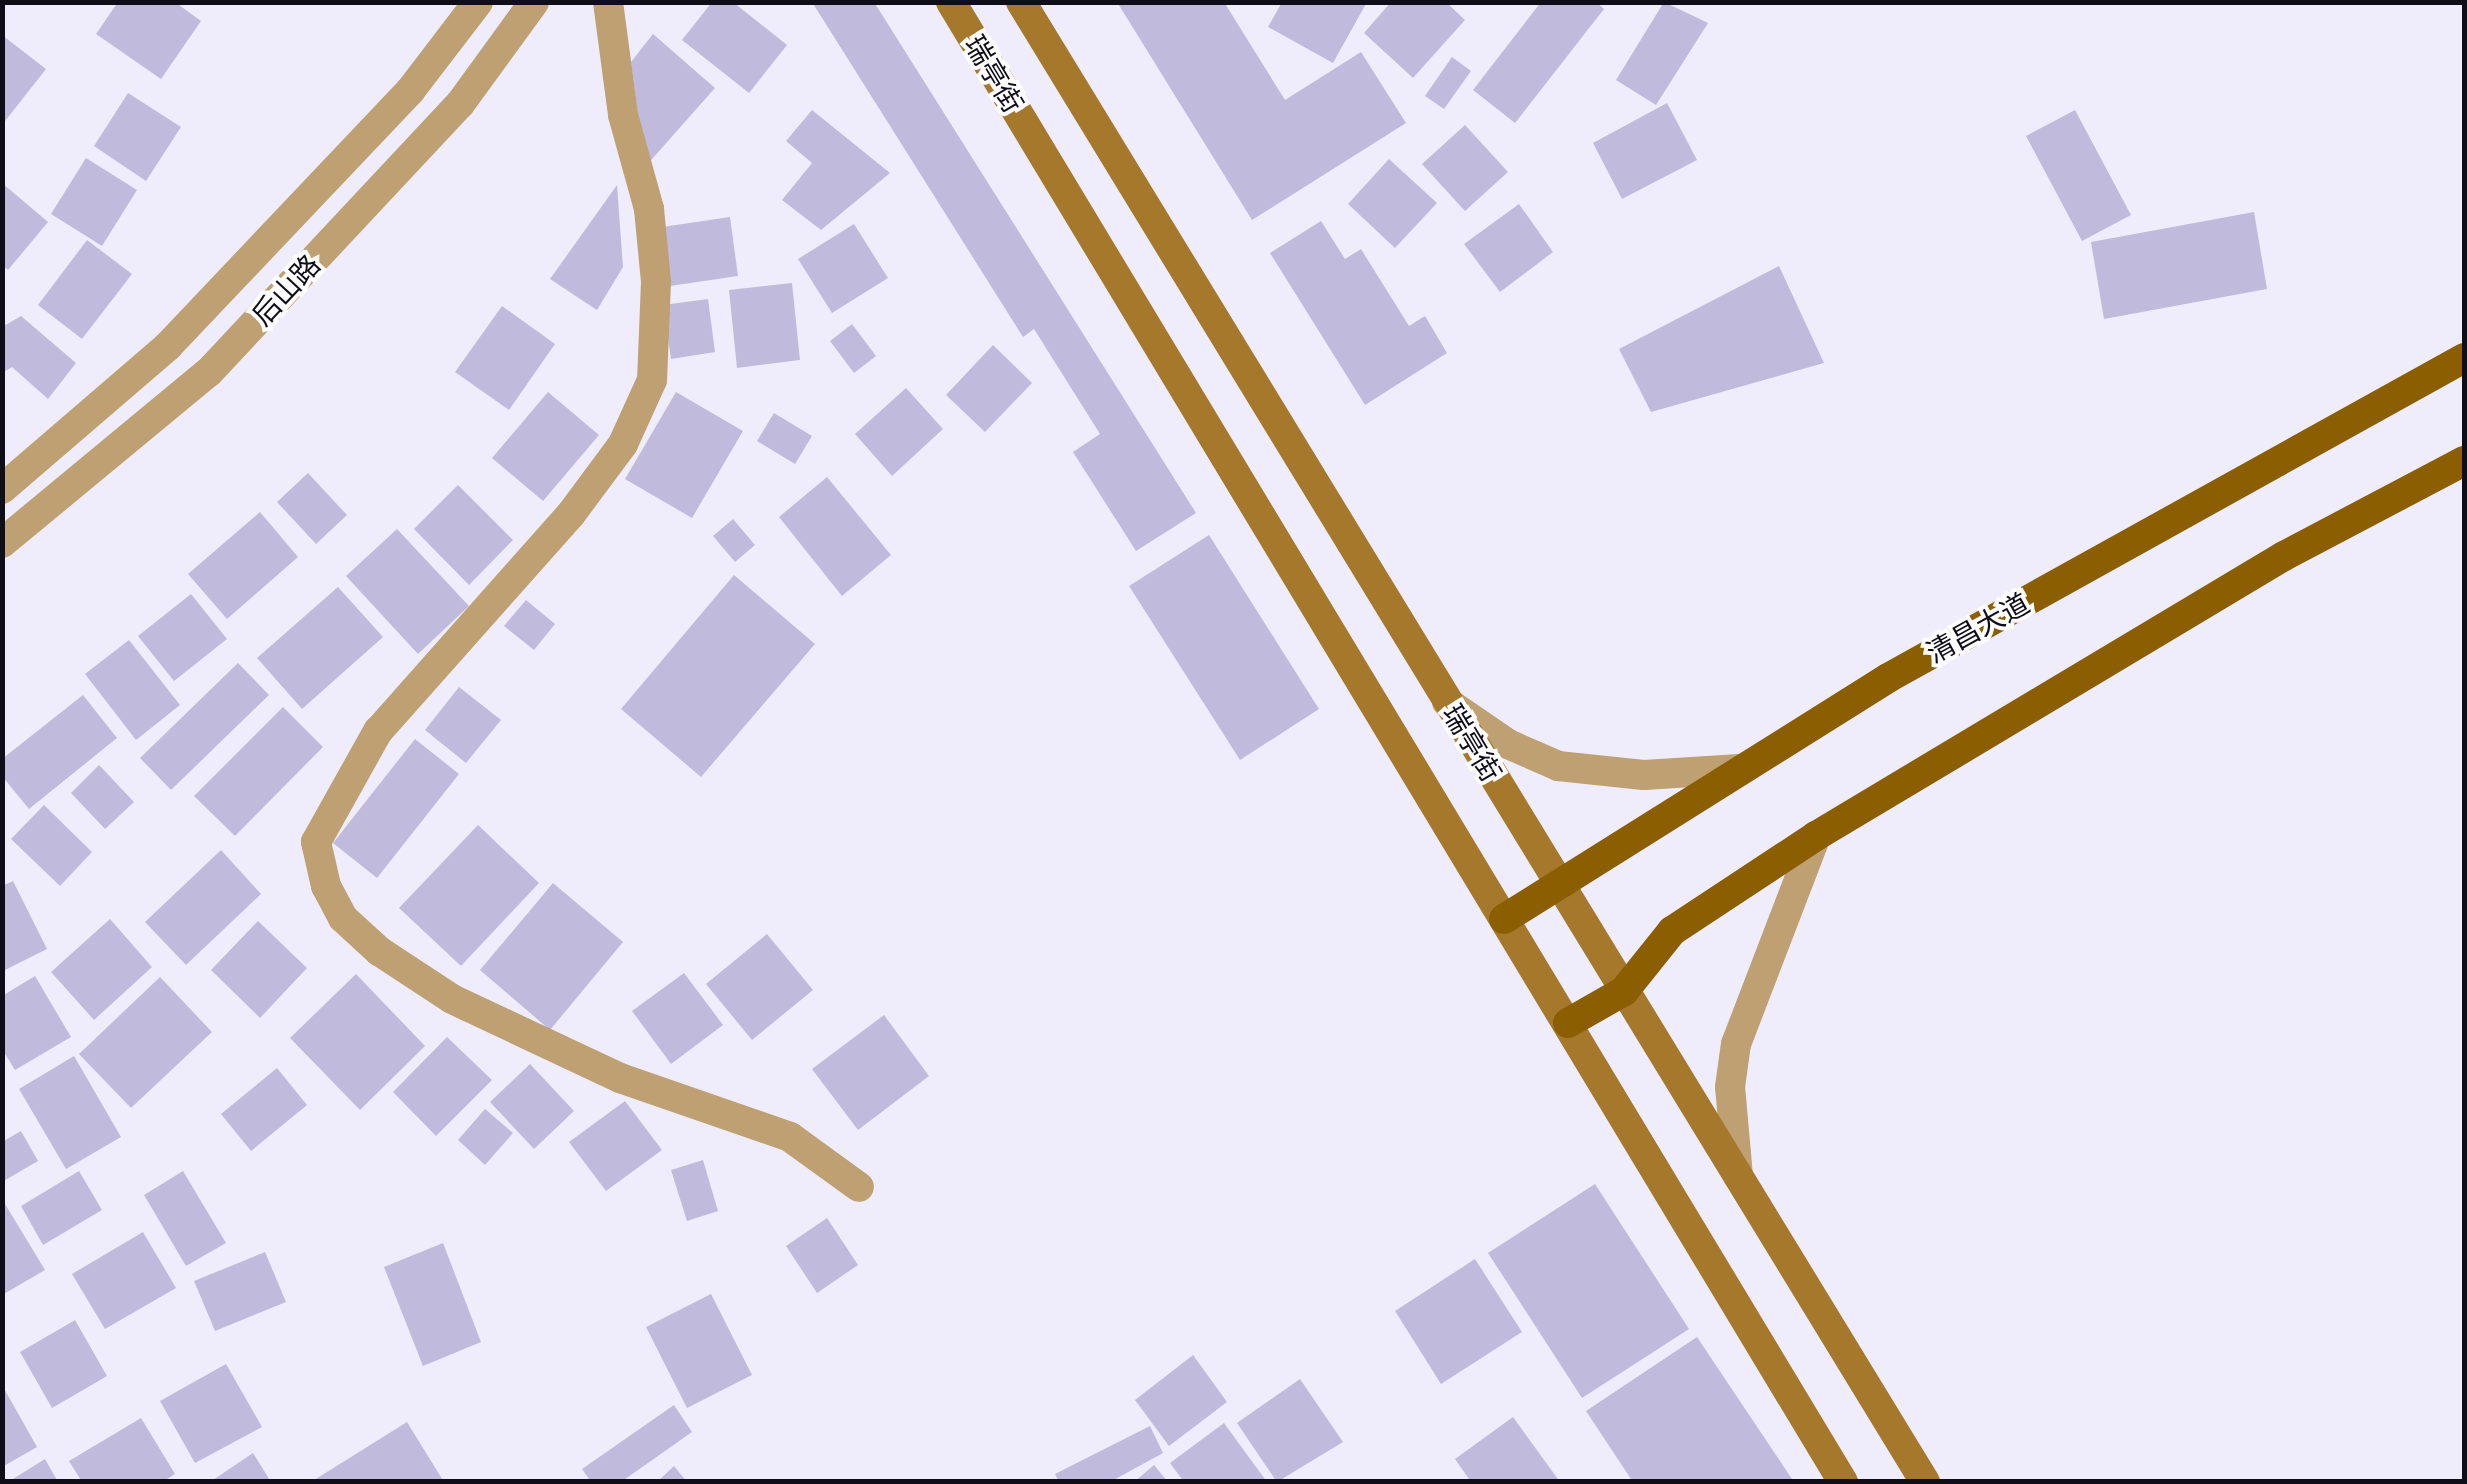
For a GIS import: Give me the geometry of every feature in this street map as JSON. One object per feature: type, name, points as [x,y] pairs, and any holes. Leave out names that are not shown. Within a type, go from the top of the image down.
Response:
[{"type":"main road","name":"瑞亭街","points":[[951,2],[1843,1482]]},
{"type":"main road","name":"瑞亭街","points":[[1021,2],[1925,1482]]},
{"type":"main road","name":"清昌大道","points":[[1504,919],[1888,678],[2464,358]]},
{"type":"main road","points":[[1568,1023],[1624,991],[1672,930],[1816,836],[2284,556],[2464,461]]},
{"type":"street","name":"后山路","points":[[2,489],[168,346],[410,90],[478,2]]},
{"type":"street","name":"后山路","points":[[2,543],[209,372],[460,104],[534,2]]},
{"type":"street","points":[[608,2],[623,115],[649,209],[656,282],[652,380],[623,444],[570,514],[378,732],[316,842],[326,886],[343,918],[379,951],[452,998],[620,1078],[790,1137],[859,1187]]},
{"type":"street","points":[[1447,702],[1508,744],[1558,766],[1644,775],[1740,769]]},
{"type":"street","points":[[1738,1176],[1730,1087],[1736,1044],[1816,836]]},
{"type":"building","points":[[118,2],[175,2],[201,21],[161,79],[96,34]]},
{"type":"building","points":[[712,2],[733,2],[787,45],[749,93],[682,40]]},
{"type":"building","points":[[812,2],[874,2],[1196,513],[1136,551],[1073,452],[1100,434],[1034,329],[1023,337]]},
{"type":"building","points":[[1117,2],[1224,2],[1285,100],[1361,52],[1406,123],[1252,220]]},
{"type":"building","points":[[1282,2],[1367,2],[1333,63],[1268,27]]},
{"type":"building","points":[[1391,2],[1446,2],[1465,20],[1413,78],[1364,33]]},
{"type":"building","points":[[1541,2],[1596,2],[1604,9],[1515,123],[1473,90]]},
{"type":"building","points":[[1664,2],[1708,23],[1656,105],[1616,80]]},
{"type":"building","points":[[653,34],[715,88],[645,167],[631,62]]},
{"type":"building","points":[[2,35],[46,69],[2,125]]},
{"type":"building","points":[[1452,57],[1471,71],[1444,109],[1425,96]]},
{"type":"building","points":[[128,93],[181,127],[146,181],[94,146]]},
{"type":"building","points":[[1667,103],[1697,160],[1622,199],[1593,143]]},
{"type":"building","points":[[812,110],[890,173],[821,230],[782,200],[812,163],[786,141]]},
{"type":"building","points":[[2075,110],[2131,215],[2082,241],[2026,136]]},
{"type":"building","points":[[1465,125],[1508,172],[1465,211],[1422,164]]},
{"type":"building","points":[[86,158],[137,190],[102,246],[51,214]]},
{"type":"building","points":[[1389,159],[1437,203],[1395,248],[1348,204]]},
{"type":"building","points":[[2,183],[48,222],[8,270],[2,265]]},
{"type":"building","points":[[617,185],[623,267],[597,310],[550,279]]},
{"type":"building","points":[[1519,204],[1553,252],[1500,292],[1464,244]]},
{"type":"building","points":[[2254,212],[2267,289],[2104,319],[2091,242]]},
{"type":"building","points":[[730,217],[738,276],[670,286],[662,227]]},
{"type":"building","points":[[1321,221],[1345,259],[1361,249],[1409,326],[1425,316],[1447,353],[1365,405],[1270,253]]},
{"type":"building","points":[[854,224],[888,278],[832,313],[798,259]]},
{"type":"building","points":[[87,240],[132,274],[82,339],[38,305]]},
{"type":"building","points":[[1779,266],[1824,363],[1651,412],[1619,349]]},
{"type":"building","points":[[792,283],[800,360],[737,368],[729,290]]},
{"type":"building","points":[[708,299],[715,352],[671,359],[663,305]]},
{"type":"building","points":[[502,306],[555,344],[509,410],[455,372]]},
{"type":"building","points":[[21,316],[76,363],[48,399],[12,367],[2,373],[2,327]]},
{"type":"building","points":[[852,324],[876,356],[854,373],[830,341]]},
{"type":"building","points":[[993,345],[1032,383],[985,432],[946,395]]},
{"type":"building","points":[[906,388],[943,429],[892,476],[855,434]]},
{"type":"building","points":[[548,392],[599,435],[543,501],[492,458]]},
{"type":"building","points":[[676,392],[743,431],[692,518],[625,479]]},
{"type":"building","points":[[774,413],[812,436],[795,464],[757,441]]},
{"type":"building","points":[[308,473],[347,515],[316,544],[277,502]]},
{"type":"building","points":[[827,477],[891,555],[842,596],[779,517]]},
{"type":"building","points":[[458,485],[513,540],[469,585],[414,529]]},
{"type":"building","points":[[260,512],[298,557],[227,619],[188,574]]},
{"type":"building","points":[[733,519],[755,545],[735,562],[713,536]]},
{"type":"building","points":[[397,529],[469,606],[418,654],[346,576]]},
{"type":"building","points":[[1209,535],[1319,709],[1240,760],[1129,586]]},
{"type":"building","points":[[734,575],[815,644],[701,777],[621,709]]},
{"type":"building","points":[[338,587],[383,637],[302,709],[257,658]]},
{"type":"building","points":[[191,594],[227,639],[174,681],[138,636]]},
{"type":"building","points":[[526,600],[555,624],[534,650],[504,626]]},
{"type":"building","points":[[129,640],[180,705],[136,740],[85,674]]},
{"type":"building","points":[[238,663],[269,695],[171,790],[140,758]]},
{"type":"building","points":[[459,687],[501,720],[466,763],[425,730]]},
{"type":"building","points":[[83,695],[117,738],[29,809],[2,776],[2,759]]},
{"type":"building","points":[[283,707],[323,747],[235,836],[194,796]]},
{"type":"building","points":[[415,739],[459,774],[377,878],[333,843]]},
{"type":"building","points":[[99,765],[134,802],[105,829],[71,793]]},
{"type":"building","points":[[44,805],[92,852],[60,886],[11,839]]},
{"type":"building","points":[[478,825],[539,883],[461,966],[399,908]]},
{"type":"building","points":[[221,850],[261,894],[186,965],[145,922]]},
{"type":"building","points":[[13,881],[47,949],[5,970],[2,886]]},
{"type":"building","points":[[553,883],[623,942],[550,1030],[480,970]]},
{"type":"building","points":[[110,919],[152,967],[94,1020],[51,972]]},
{"type":"building","points":[[258,921],[307,968],[260,1018],[211,970]]},
{"type":"building","points":[[767,934],[813,990],[752,1040],[706,984]]},
{"type":"building","points":[[684,973],[723,1025],[671,1064],[632,1011]]},
{"type":"building","points":[[356,974],[425,1046],[360,1110],[290,1038]]},
{"type":"building","points":[[35,976],[71,1037],[15,1070],[2,1049],[2,996]]},
{"type":"building","points":[[160,977],[212,1032],[131,1108],[79,1054]]},
{"type":"building","points":[[884,1015],[929,1076],[858,1130],[812,1069]]},
{"type":"building","points":[[447,1037],[492,1080],[436,1136],[393,1092]]},
{"type":"building","points":[[74,1056],[121,1137],[66,1169],[19,1089]]},
{"type":"building","points":[[530,1064],[574,1111],[534,1149],[490,1102]]},
{"type":"building","points":[[277,1068],[307,1105],[251,1151],[221,1114]]},
{"type":"building","points":[[625,1101],[662,1150],[606,1191],[569,1142]]},
{"type":"building","points":[[485,1109],[513,1133],[485,1165],[458,1140]]},
{"type":"building","points":[[21,1131],[38,1161],[2,1182],[2,1142]]},
{"type":"building","points":[[703,1160],[718,1211],[687,1221],[671,1170]]},
{"type":"building","points":[[79,1171],[102,1210],[43,1245],[21,1206]]},
{"type":"building","points":[[183,1171],[226,1243],[186,1266],[144,1195]]},
{"type":"building","points":[[1595,1184],[1689,1329],[1582,1398],[1488,1253]]},
{"type":"building","points":[[2,1199],[45,1270],[2,1295]]},
{"type":"building","points":[[827,1218],[858,1265],[817,1293],[786,1246]]},
{"type":"building","points":[[143,1232],[176,1288],[105,1329],[72,1274]]},
{"type":"building","points":[[443,1243],[481,1342],[423,1366],[384,1267]]},
{"type":"building","points":[[265,1252],[286,1302],[215,1331],[194,1281]]},
{"type":"building","points":[[1475,1259],[1522,1332],[1441,1384],[1395,1311]]},
{"type":"building","points":[[711,1294],[752,1375],[687,1408],[646,1327]]},
{"type":"building","points":[[75,1320],[107,1376],[52,1408],[20,1352]]},
{"type":"building","points":[[1697,1337],[1794,1482],[1633,1482],[1586,1411]]},
{"type":"building","points":[[1193,1355],[1227,1402],[1169,1446],[1135,1400]]},
{"type":"building","points":[[226,1364],[262,1427],[195,1463],[160,1401]]},
{"type":"building","points":[[1300,1379],[1343,1442],[1277,1482],[1237,1423]]},
{"type":"building","points":[[2,1385],[37,1447],[2,1467]]},
{"type":"building","points":[[674,1405],[692,1432],[621,1482],[591,1482],[582,1469]]},
{"type":"building","points":[[1513,1417],[1560,1482],[1471,1482],[1455,1459]]},
{"type":"building","points":[[141,1418],[175,1474],[162,1482],[82,1482],[69,1461]]},
{"type":"building","points":[[407,1422],[444,1482],[311,1482]]},
{"type":"building","points":[[1224,1423],[1267,1482],[1184,1482],[1170,1463]]},
{"type":"building","points":[[1150,1426],[1163,1453],[1110,1482],[1059,1482],[1055,1474]]},
{"type":"building","points":[[253,1453],[271,1482],[210,1482]]},
{"type":"building","points":[[45,1459],[58,1482],[8,1482]]},
{"type":"building","points":[[1154,1465],[1168,1482],[1134,1482]]},
{"type":"building","points":[[674,1466],[687,1482],[657,1482]]}]
